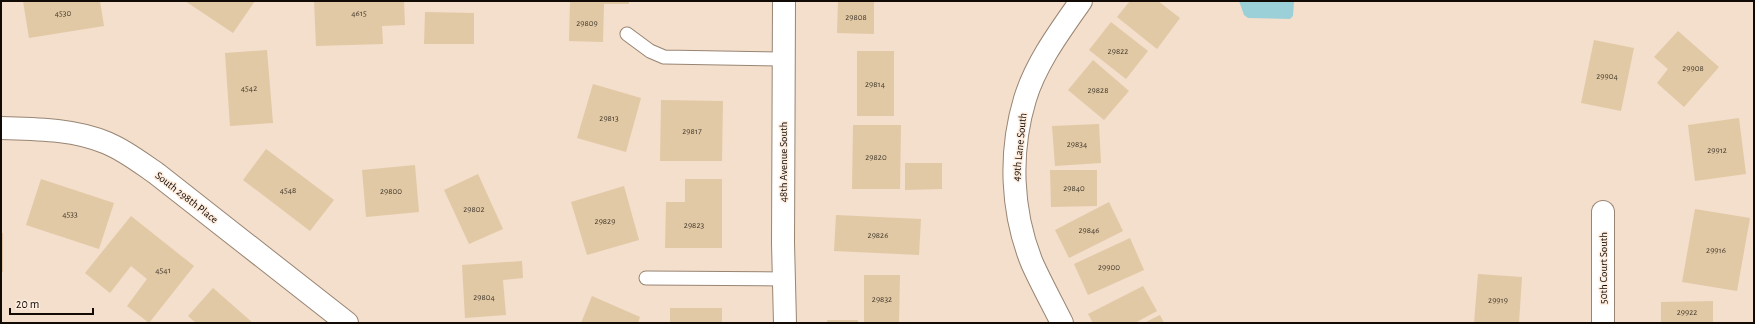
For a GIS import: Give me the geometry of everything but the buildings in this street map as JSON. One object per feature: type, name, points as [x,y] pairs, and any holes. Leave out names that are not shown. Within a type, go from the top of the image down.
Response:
[{"type":"street","name":"48th Avenue South","points":[[784,1],[785,323]]},
{"type":"street","name":"49th Lane South","points":[[1062,323],[1032,263],[1019,222],[1014,181],[1019,127],[1026,98],[1037,71],[1051,44],[1080,1]]},
{"type":"street","name":"South 298th Place","points":[[1,128],[72,134],[106,143],[128,153],[347,323]]},
{"type":"street","name":"50th Court South","points":[[1602,323],[1603,212]]},
{"type":"lane","points":[[627,34],[650,52],[664,57],[784,59]]},
{"type":"lane","points":[[646,278],[784,279]]},
{"type":"water","points":[[1239,1],[1294,1],[1293,16],[1290,19],[1248,18],[1244,15]]}]
